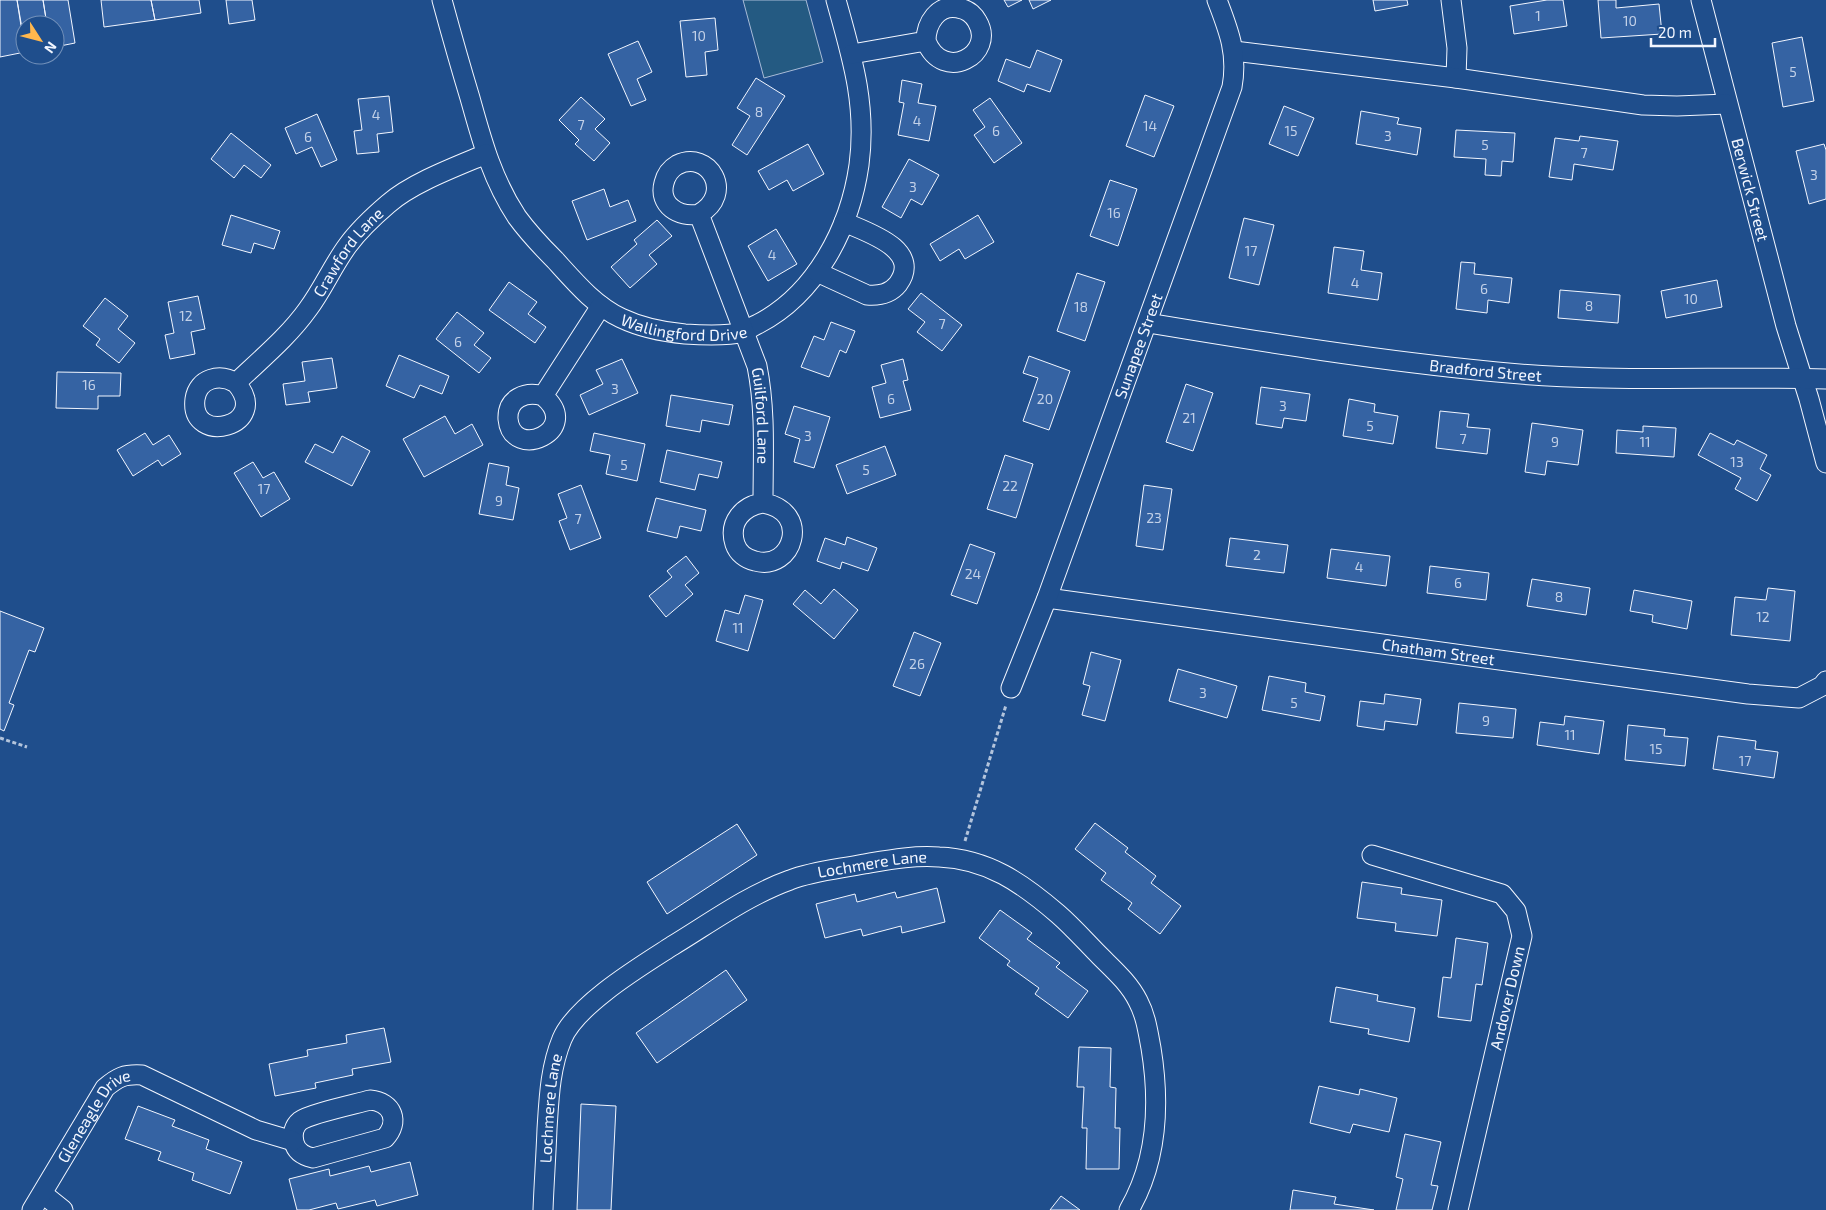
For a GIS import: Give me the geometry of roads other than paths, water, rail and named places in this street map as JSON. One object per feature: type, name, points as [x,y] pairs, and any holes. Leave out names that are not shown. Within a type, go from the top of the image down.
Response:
[{"type":"street","name":"Wallingford Drive","points":[[442,0],[486,154],[500,189],[519,219],[548,253],[601,306],[620,318],[643,328],[702,336],[742,332],[774,316],[798,296],[817,272],[831,250],[844,222],[854,194],[861,140],[859,89],[852,54],[836,0]]},
{"type":"street","name":"Sunapee Street","points":[[1011,688],[1148,323],[1232,88],[1235,71],[1234,51],[1217,0]]},
{"type":"street","points":[[1450,0],[1457,48],[1456,78]]},
{"type":"street","name":"Berwick Street","points":[[1702,0],[1727,104],[1786,326],[1802,378]]},
{"type":"street","points":[[852,54],[926,41]]},
{"type":"street","points":[[1234,51],[1456,78],[1643,105],[1727,104]]},
{"type":"street","name":"Crawford Lane","points":[[236,383],[293,328],[309,308],[349,244],[363,227],[389,202],[424,181],[486,154]]},
{"type":"street","name":"Guilford Lane","points":[[699,214],[742,332],[757,366],[764,422],[763,503]]},
{"type":"street","points":[[817,272],[867,295],[885,294],[899,282],[903,273],[903,263],[900,254],[894,247],[844,222]]},
{"type":"street","points":[[543,396],[601,306]]},
{"type":"street","name":"Bradford Street","points":[[1148,323],[1353,354],[1497,372],[1623,378],[1826,379]]},
{"type":"street","points":[[1802,378],[1826,462]]},
{"type":"street","name":"Chatham Street","points":[[1046,598],[1748,694],[1799,698],[1822,686],[1826,681]]},
{"type":"street","name":"Andover Down","points":[[1372,855],[1502,894],[1516,911],[1522,936],[1458,1210]]},
{"type":"street","name":"Lochmere Lane","points":[[542,1210],[549,1086],[563,1037],[584,1010],[616,983],[658,955],[743,902],[789,880],[814,873],[888,860],[939,856],[988,867],[1011,878],[1032,893],[1071,926],[1124,980],[1138,1001],[1147,1026],[1156,1075],[1156,1126],[1145,1176],[1129,1210]]},
{"type":"street","name":"Gleneagle Drive","points":[[32,1210],[105,1088],[116,1078],[142,1075],[256,1130],[293,1141]]},
{"type":"street","name":"Gleneagle Drive","points":[[370,1100],[384,1104],[392,1114],[392,1127],[385,1138],[379,1141],[313,1158],[300,1153],[293,1141],[295,1127],[306,1118],[370,1100]]},
{"type":"street","points":[[43,1194],[63,1210]]}]
